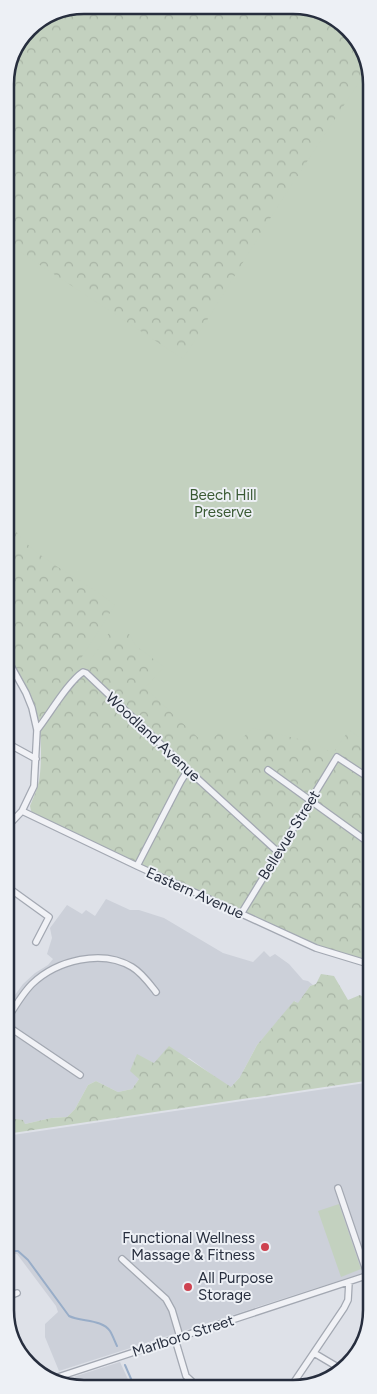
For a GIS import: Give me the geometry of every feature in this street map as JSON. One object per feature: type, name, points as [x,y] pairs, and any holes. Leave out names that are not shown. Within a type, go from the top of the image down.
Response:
[{"type":"street","points":[[14,672],[32,708],[37,730],[34,786],[27,803],[14,820]]},
{"type":"street","name":"Woodland Avenue","points":[[37,730],[67,689],[84,672],[278,852]]},
{"type":"street","points":[[14,747],[36,759]]},
{"type":"street","name":"Bellevue Street","points":[[241,914],[337,757],[363,774]]},
{"type":"street","points":[[137,866],[188,770]]},
{"type":"street","points":[[268,770],[363,839]]},
{"type":"street","name":"Eastern Avenue","points":[[22,810],[137,866],[316,948],[363,962]]},
{"type":"street","points":[[14,892],[49,917],[36,942]]},
{"type":"street","points":[[14,1009],[31,985],[42,975],[62,965],[80,960],[97,958],[122,962],[138,972],[156,992]]},
{"type":"street","points":[[14,1031],[80,1076]]},
{"type":"street","points":[[338,1188],[363,1256]]},
{"type":"street","points":[[122,1259],[166,1299],[172,1310],[186,1376],[190,1380]]},
{"type":"street","name":"Marlboro Street","points":[[60,1376],[363,1277]]},
{"type":"street","points":[[296,1380],[344,1308],[348,1300],[349,1282]]},
{"type":"street","points":[[314,1354],[336,1366]]},
{"type":"shaded area","points":[[106,899],[130,910],[139,910],[164,918],[223,953],[253,962],[264,951],[270,957],[275,954],[289,964],[303,980],[313,985],[310,986],[298,1004],[295,1001],[257,1045],[240,1077],[230,1088],[189,1058],[154,1063],[137,1055],[139,1079],[132,1089],[118,1092],[96,1081],[88,1085],[75,1109],[67,1117],[51,1118],[25,1124],[14,1120],[14,996],[23,984],[53,959],[47,954],[52,938],[50,928],[67,905],[82,914],[86,910],[95,916]]},
{"type":"shaded area","points":[[363,1083],[363,1273],[59,1371],[45,1337],[45,1324],[58,1312],[56,1306],[17,1254],[14,1254],[14,1135]]},
{"type":"shaded area","points":[[120,1362],[128,1380],[84,1380],[68,1379]]},
{"type":"green space","points":[[75,14],[293,14],[307,15],[320,19],[339,31],[346,38],[358,57],[363,75],[363,959],[327,949],[116,854],[31,811],[30,806],[39,781],[41,746],[38,718],[14,664],[14,79],[21,53],[28,41],[49,23],[61,17]]},
{"type":"green space","name":"Beech Hill Preserve","points":[[363,76],[363,740],[349,730],[333,753],[311,742],[253,728],[239,741],[225,727],[206,745],[145,688],[164,667],[136,646],[129,634],[111,630],[88,664],[89,669],[80,660],[115,605],[36,552],[20,537],[14,528],[14,248],[183,359],[276,209]]},
{"type":"green space","points":[[321,974],[334,976],[348,1000],[360,995],[363,997],[363,1081],[14,1133],[14,1119],[23,1120],[25,1124],[51,1118],[67,1117],[75,1109],[88,1085],[96,1081],[118,1092],[132,1089],[139,1079],[130,1071],[137,1054],[154,1063],[169,1046],[231,1087],[240,1077],[257,1045],[294,1001],[298,1003],[310,986],[316,984]]},
{"type":"green space","points":[[339,1204],[361,1269],[341,1277],[318,1211]]},
{"type":"waterway","points":[[14,1251],[18,1251],[28,1260],[69,1316],[102,1324],[111,1333],[117,1346]]},
{"type":"waterway","points":[[125,1365],[132,1380]]},
{"type":"place","name":"Functional Wellness Massage & Fitness","points":[[265,1247]]},
{"type":"place","name":"All Purpose Storage","points":[[188,1287]]}]
